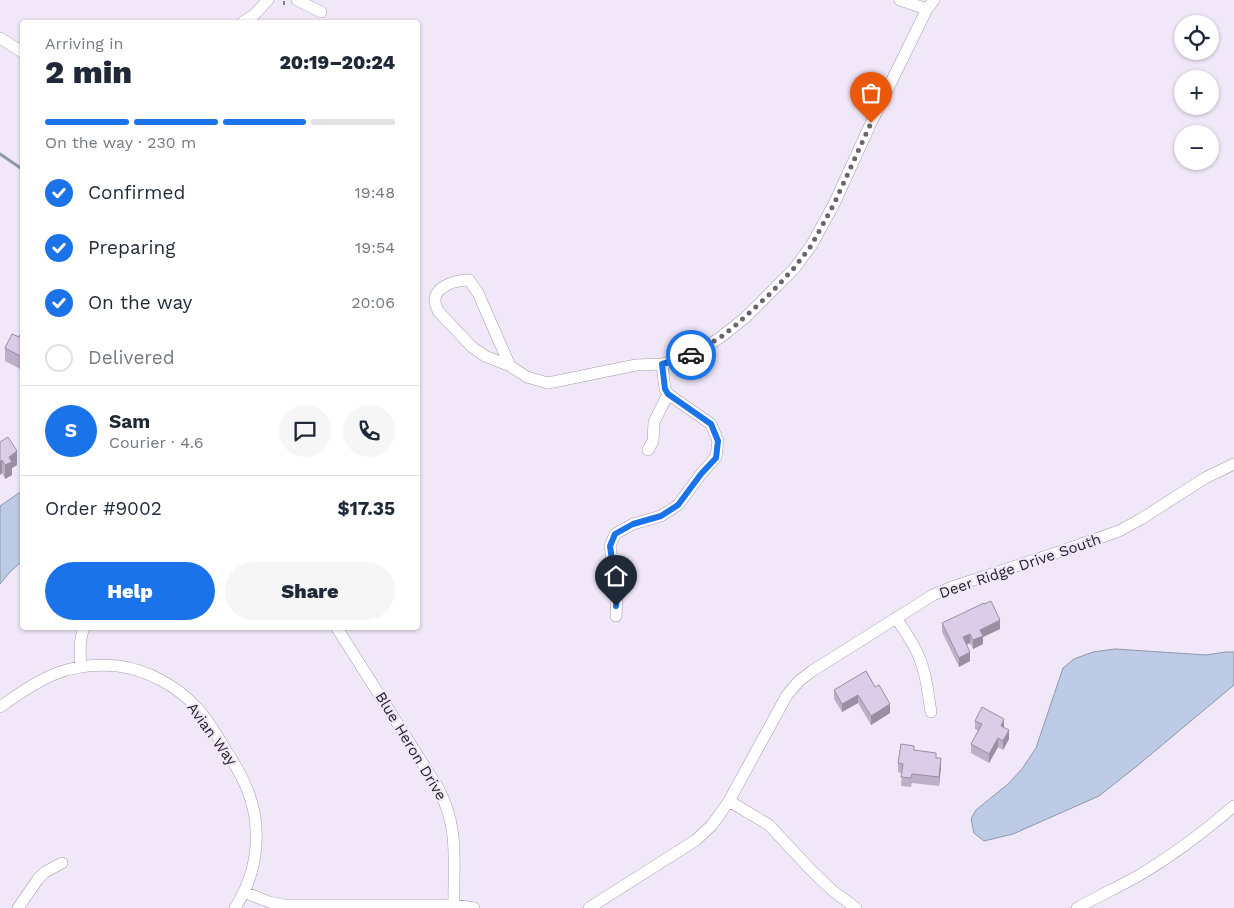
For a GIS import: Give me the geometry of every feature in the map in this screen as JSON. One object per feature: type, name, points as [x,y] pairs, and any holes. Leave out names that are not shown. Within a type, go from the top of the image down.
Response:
[{"type":"street","points":[[246,20],[254,15],[268,0]]},
{"type":"street","points":[[297,0],[321,12]]},
{"type":"street","points":[[510,366],[478,293],[469,280],[459,280],[442,288],[435,298],[438,310],[472,347],[485,356],[510,366],[527,377],[548,383],[636,365],[662,364],[687,357],[704,348],[736,325],[778,286],[811,246],[834,204],[871,123],[931,4],[900,0]]},
{"type":"street","points":[[0,38],[20,51]]},
{"type":"street","points":[[616,616],[617,595],[610,546],[615,534],[633,524],[661,516],[678,505],[701,474],[716,458],[718,441],[711,424],[668,394],[665,389],[662,364]]},
{"type":"street","points":[[648,450],[654,441],[654,422],[668,394]]},
{"type":"street","name":"Deer Ridge Drive South","points":[[589,908],[696,840],[712,825],[729,801],[781,706],[795,686],[812,672],[923,600],[952,587],[1119,531],[1205,478],[1234,464]]},
{"type":"street","points":[[896,618],[921,660],[931,712]]},
{"type":"street","points":[[81,667],[80,655],[84,630]]},
{"type":"street","name":"Blue Heron Drive","points":[[338,630],[437,786],[446,805],[453,831],[454,905]]},
{"type":"street","name":"Avian Way","points":[[0,707],[29,686],[61,671],[100,666],[128,668],[146,674],[167,683],[190,701],[203,716],[241,775],[254,811],[256,848],[251,873],[244,892],[235,908]]},
{"type":"street","points":[[729,801],[769,825],[833,891],[856,908]]},
{"type":"street","points":[[1077,908],[1138,876],[1177,851],[1215,823],[1234,806]]},
{"type":"street","points":[[18,908],[38,879],[45,872],[62,864]]},
{"type":"street","points":[[244,892],[269,902],[283,905],[454,905],[474,908]]},
{"type":"path","points":[[284,0],[284,5]]},
{"type":"water","points":[[20,492],[20,563],[0,584],[0,506]]},
{"type":"water","points":[[1115,649],[1206,655],[1234,652],[1234,685],[1099,796],[1013,834],[984,841],[974,833],[971,819],[976,810],[1008,784],[1022,769],[1036,748],[1063,668],[1074,659],[1093,652]]},
{"type":"building","points":[[12,334],[19,337],[20,335],[20,356],[5,348]]},
{"type":"building","points":[[8,437],[17,451],[9,457],[12,462],[5,465],[2,460],[0,462],[0,442]]},
{"type":"building","points":[[991,601],[1000,620],[980,630],[983,636],[973,640],[970,634],[963,637],[970,652],[959,658],[942,623]]},
{"type":"building","points":[[866,671],[875,687],[879,685],[890,704],[871,716],[858,695],[842,704],[834,690]]},
{"type":"building","points":[[982,707],[1004,719],[1001,726],[1009,730],[1003,741],[998,738],[989,754],[971,744],[982,724],[975,721]]},
{"type":"building","points":[[901,744],[914,746],[914,750],[936,753],[936,758],[941,758],[939,777],[912,774],[911,778],[901,777],[903,764],[898,763]]},
{"type":"waterway","points":[[0,154],[20,168]]},
{"type":"way so far","points":[[691,355],[721,337],[746,317],[794,268],[811,246],[834,204],[871,123]]},
{"type":"route","points":[[616,606],[617,595],[610,546],[615,534],[633,524],[661,516],[678,505],[701,474],[716,458],[718,441],[711,424],[668,394],[665,389],[662,364],[691,355]]}]
